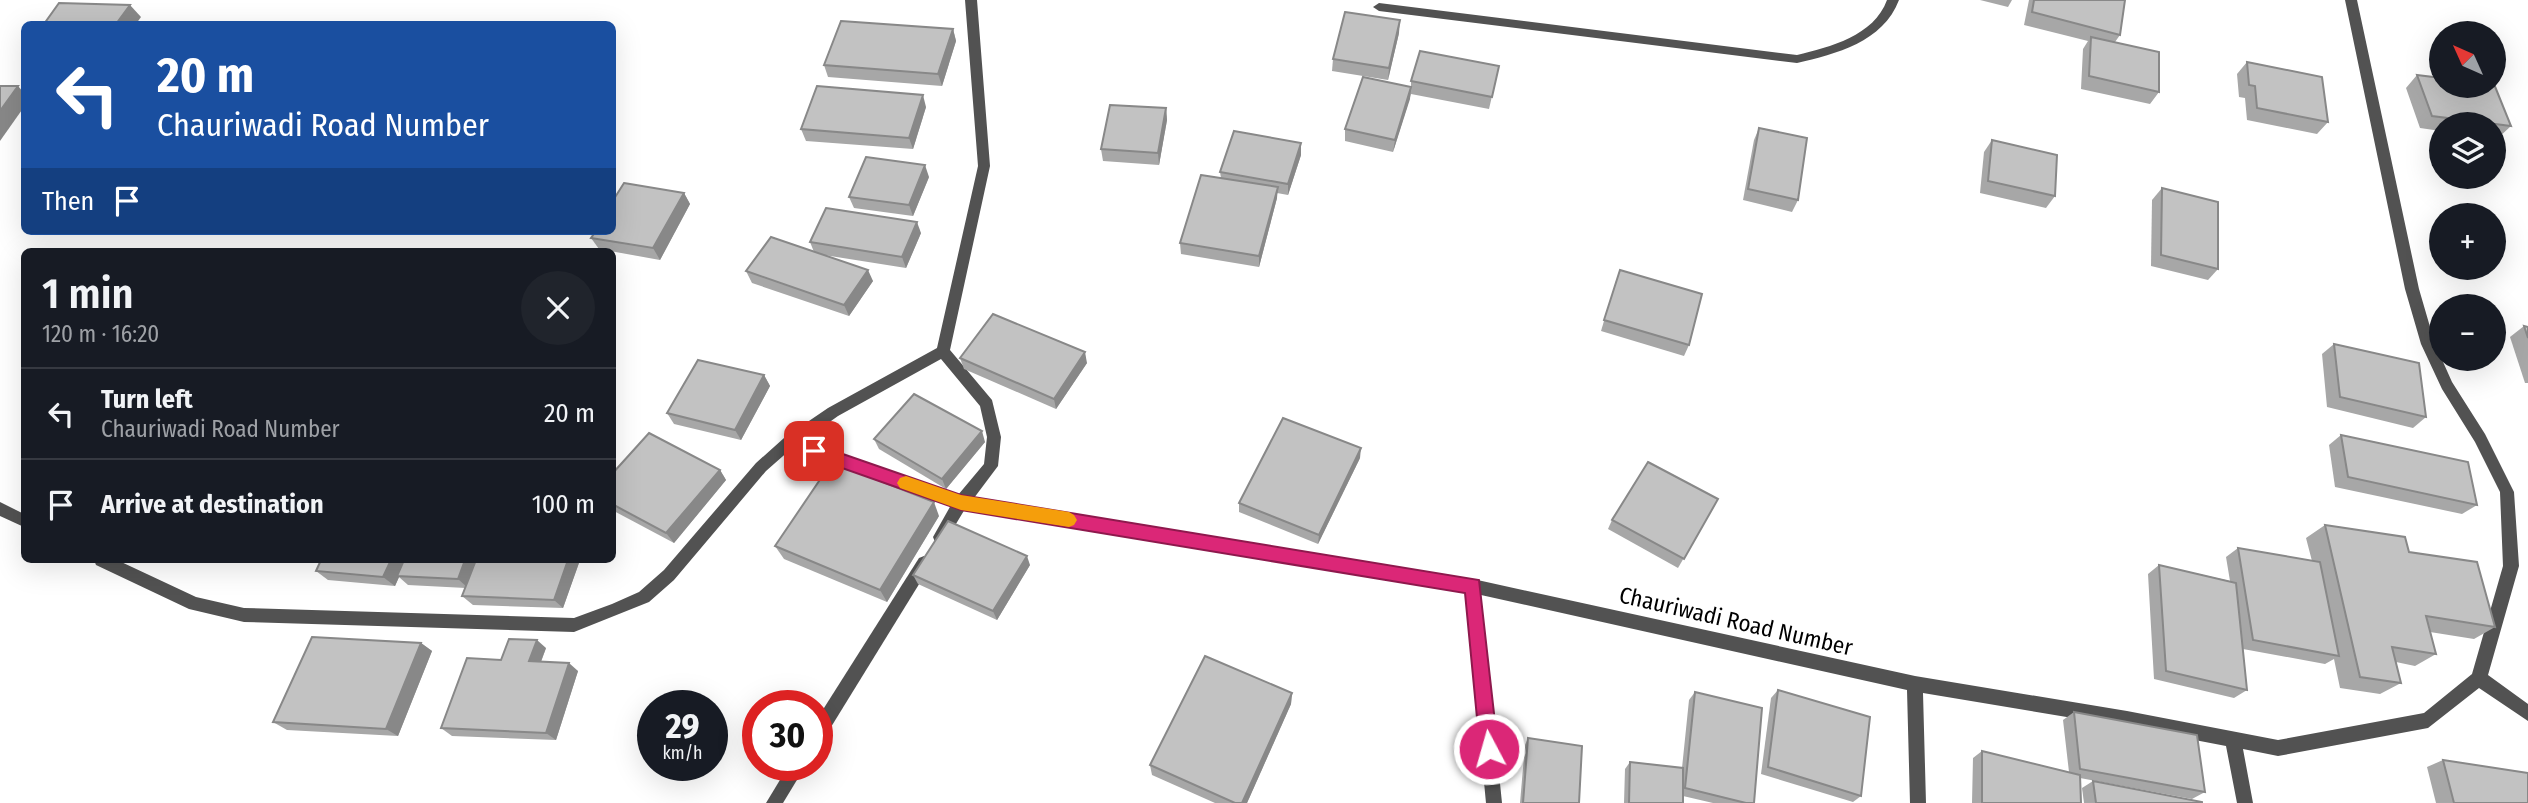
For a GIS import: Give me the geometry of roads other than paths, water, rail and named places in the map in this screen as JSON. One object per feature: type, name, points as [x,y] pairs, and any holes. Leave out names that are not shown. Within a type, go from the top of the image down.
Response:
[{"type":"street","points":[[107,563],[194,604],[244,615],[574,625],[644,597],[670,575],[761,467],[789,442],[834,412],[943,351],[984,166],[971,0]]},
{"type":"street","points":[[1379,7],[1797,59],[1838,49],[1871,31],[1892,6],[1893,0]]},
{"type":"street","points":[[2351,0],[2412,289],[2427,344],[2507,492],[2511,566],[2479,678],[2528,713]]},
{"type":"street","points":[[833,708],[961,502],[991,466],[994,437],[986,404],[943,351]]},
{"type":"street","name":"Chauriwadi Road Number","points":[[789,442],[961,502],[1473,586],[1915,684],[2278,748],[2428,720],[2479,678]]},
{"type":"street","points":[[0,509],[21,520]]},
{"type":"street","points":[[1473,586],[1494,803]]},
{"type":"street","points":[[1915,684],[1918,803]]},
{"type":"street","points":[[2233,739],[2245,803]]},
{"type":"street","points":[[774,803],[788,781]]}]
